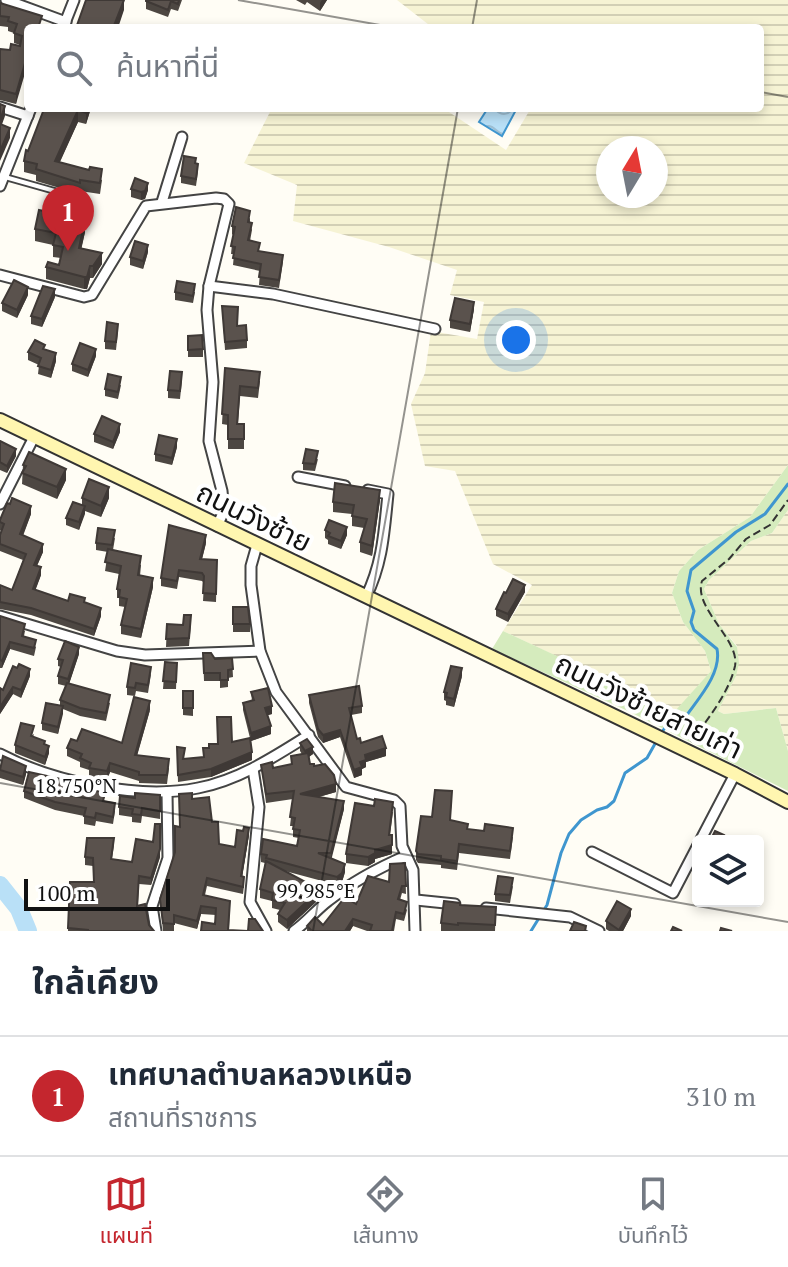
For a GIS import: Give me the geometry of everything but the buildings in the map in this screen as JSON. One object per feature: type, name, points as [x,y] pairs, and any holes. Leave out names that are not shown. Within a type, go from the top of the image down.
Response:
[{"type":"main road","name":"ถนนวังซ้าย","points":[[0,420],[489,656]]},
{"type":"main road","name":"ถนนวังซ้ายสายเก่า","points":[[489,656],[788,802]]},
{"type":"street","points":[[6,0],[62,24]]},
{"type":"street","points":[[64,24],[74,0]]},
{"type":"street","points":[[0,107],[24,111]]},
{"type":"street","points":[[2,181],[30,112]]},
{"type":"street","points":[[162,202],[182,137]]},
{"type":"street","points":[[0,275],[84,297],[92,295],[146,206],[216,198],[224,199],[229,204],[209,286],[207,310],[213,382],[209,441],[224,511],[217,526]]},
{"type":"street","points":[[209,286],[273,294],[435,329]]},
{"type":"street","points":[[0,504],[34,437]]},
{"type":"street","points":[[298,477],[388,494],[382,557],[366,597]]},
{"type":"street","points":[[257,545],[251,566],[260,651],[283,704],[346,787],[394,800],[400,806],[402,846],[413,870],[415,931]]},
{"type":"street","points":[[0,616],[117,651],[145,655],[260,651]]},
{"type":"street","points":[[0,754],[77,781],[167,792],[199,788],[253,769],[309,735]]},
{"type":"street","points":[[253,769],[259,807],[250,902],[266,931]]},
{"type":"street","points":[[703,835],[735,774]]},
{"type":"street","points":[[156,931],[152,906],[168,858],[167,792]]},
{"type":"street","points":[[592,852],[673,893],[692,856]]},
{"type":"street","points":[[294,931],[325,902],[379,867],[406,856]]},
{"type":"street","points":[[416,900],[463,905]]},
{"type":"street","points":[[479,907],[570,917],[599,931]]},
{"type":"lane","points":[[2,181],[76,197]]},
{"type":"path","points":[[686,750],[715,706],[735,666],[731,645],[720,632],[701,592],[702,581],[729,559],[746,539],[770,525],[788,500]]},
{"type":"shaded area","points":[[397,0],[788,0],[788,465],[750,517],[698,550],[679,571],[672,593],[683,622],[705,651],[711,671],[675,712],[503,631],[532,585],[493,564],[455,471],[425,466],[411,404],[425,373],[431,331],[477,339],[484,302],[450,295],[457,270],[389,247],[293,221],[297,185],[244,163],[270,112],[449,112],[506,150],[529,112],[764,112],[764,24],[428,24]]},
{"type":"shaded area","points":[[788,510],[788,751],[776,708],[724,714],[718,711],[736,676],[737,646],[719,624],[704,589],[709,580],[751,541],[772,533]]},
{"type":"green space","points":[[788,465],[788,510],[772,533],[751,541],[709,580],[704,589],[719,624],[737,647],[739,663],[736,676],[718,711],[724,714],[776,708],[788,751],[788,791],[630,712],[492,649],[503,631],[675,711],[711,671],[705,651],[683,622],[672,593],[679,571],[698,550],[750,517]]},
{"type":"water","points":[[485,112],[515,112],[502,136],[479,122]]},
{"type":"waterway","points":[[660,735],[670,724],[684,719],[707,686],[718,658],[717,649],[694,630],[691,622],[694,611],[687,591],[691,570],[736,532],[765,514],[788,484]]},
{"type":"waterway","points":[[531,931],[547,905],[569,834],[581,820],[614,801],[625,773],[647,758],[656,742]]},
{"type":"waterway","points":[[0,885],[19,909],[28,931]]},
{"type":"place","name":"เทศบาลตำบลหลวงเหนือ","points":[[68,251]]}]
